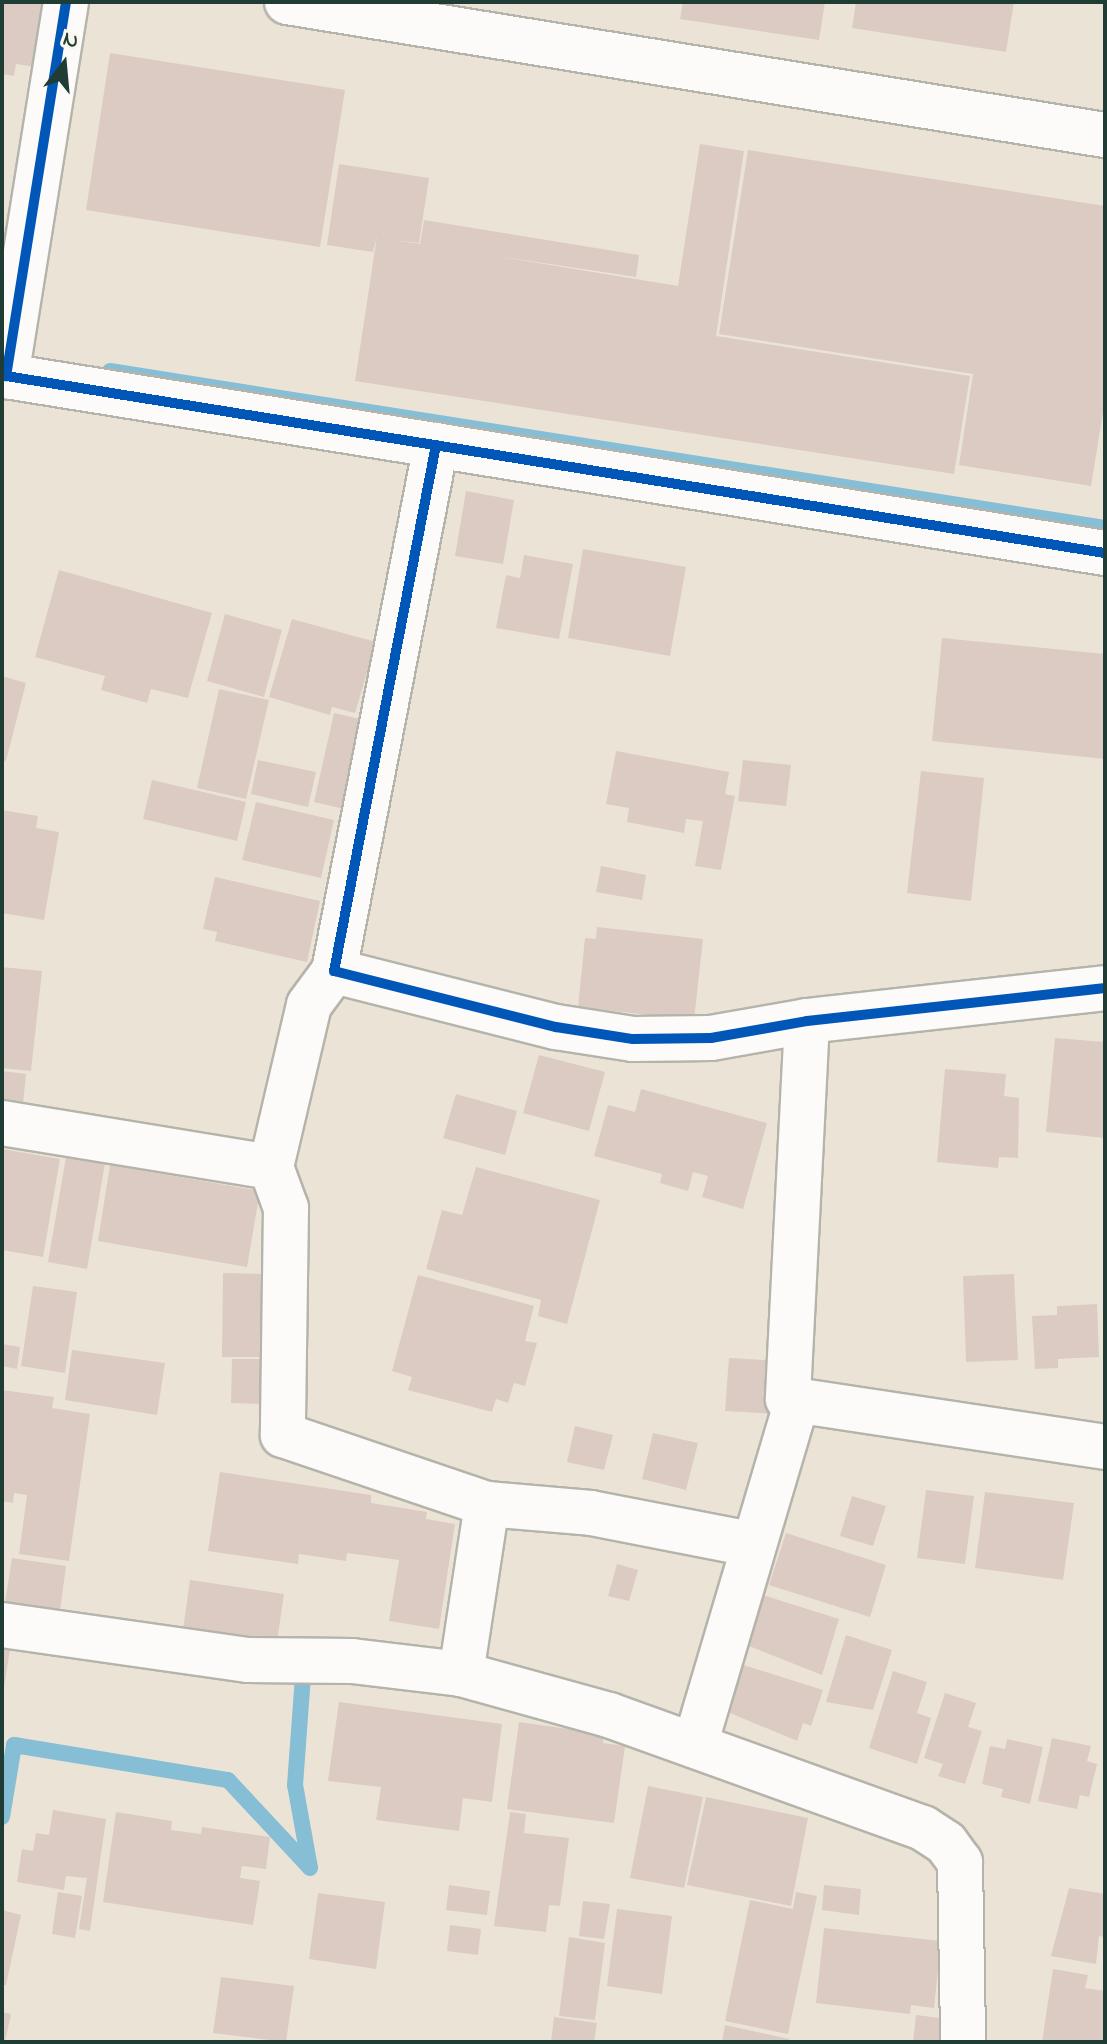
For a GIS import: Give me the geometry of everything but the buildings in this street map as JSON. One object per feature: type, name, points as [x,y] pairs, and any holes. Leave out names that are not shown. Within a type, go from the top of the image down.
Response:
[{"type":"street","points":[[66,2],[4,381],[436,445],[1105,553]]},
{"type":"street","points":[[287,2],[1105,135]]},
{"type":"street","points":[[436,445],[334,971],[309,1005],[271,1167],[286,1208],[283,1435],[487,1504],[591,1513],[751,1544]]},
{"type":"street","points":[[334,971],[556,1027],[633,1039],[711,1038],[807,1021],[1105,988]]},
{"type":"street","points":[[807,1021],[788,1399],[1105,1447]]},
{"type":"street","points":[[2,1123],[271,1167]]},
{"type":"street","points":[[695,1745],[751,1544],[797,1401]]},
{"type":"street","points":[[461,1674],[487,1504]]},
{"type":"street","points":[[2,1625],[248,1660],[352,1661],[461,1674],[609,1715],[923,1828],[946,1843],[960,1862],[964,1887],[963,2042]]},
{"type":"waterway","points":[[110,371],[1105,528]]},
{"type":"waterway","points":[[2,1817],[14,1745],[228,1780],[310,1868],[295,1785],[303,1677]]},
{"type":"cycle path","points":[[66,2],[6,376],[1105,553]]},
{"type":"cycle path","points":[[436,445],[334,971],[556,1027],[633,1039],[711,1038],[807,1021],[1105,988]]}]
